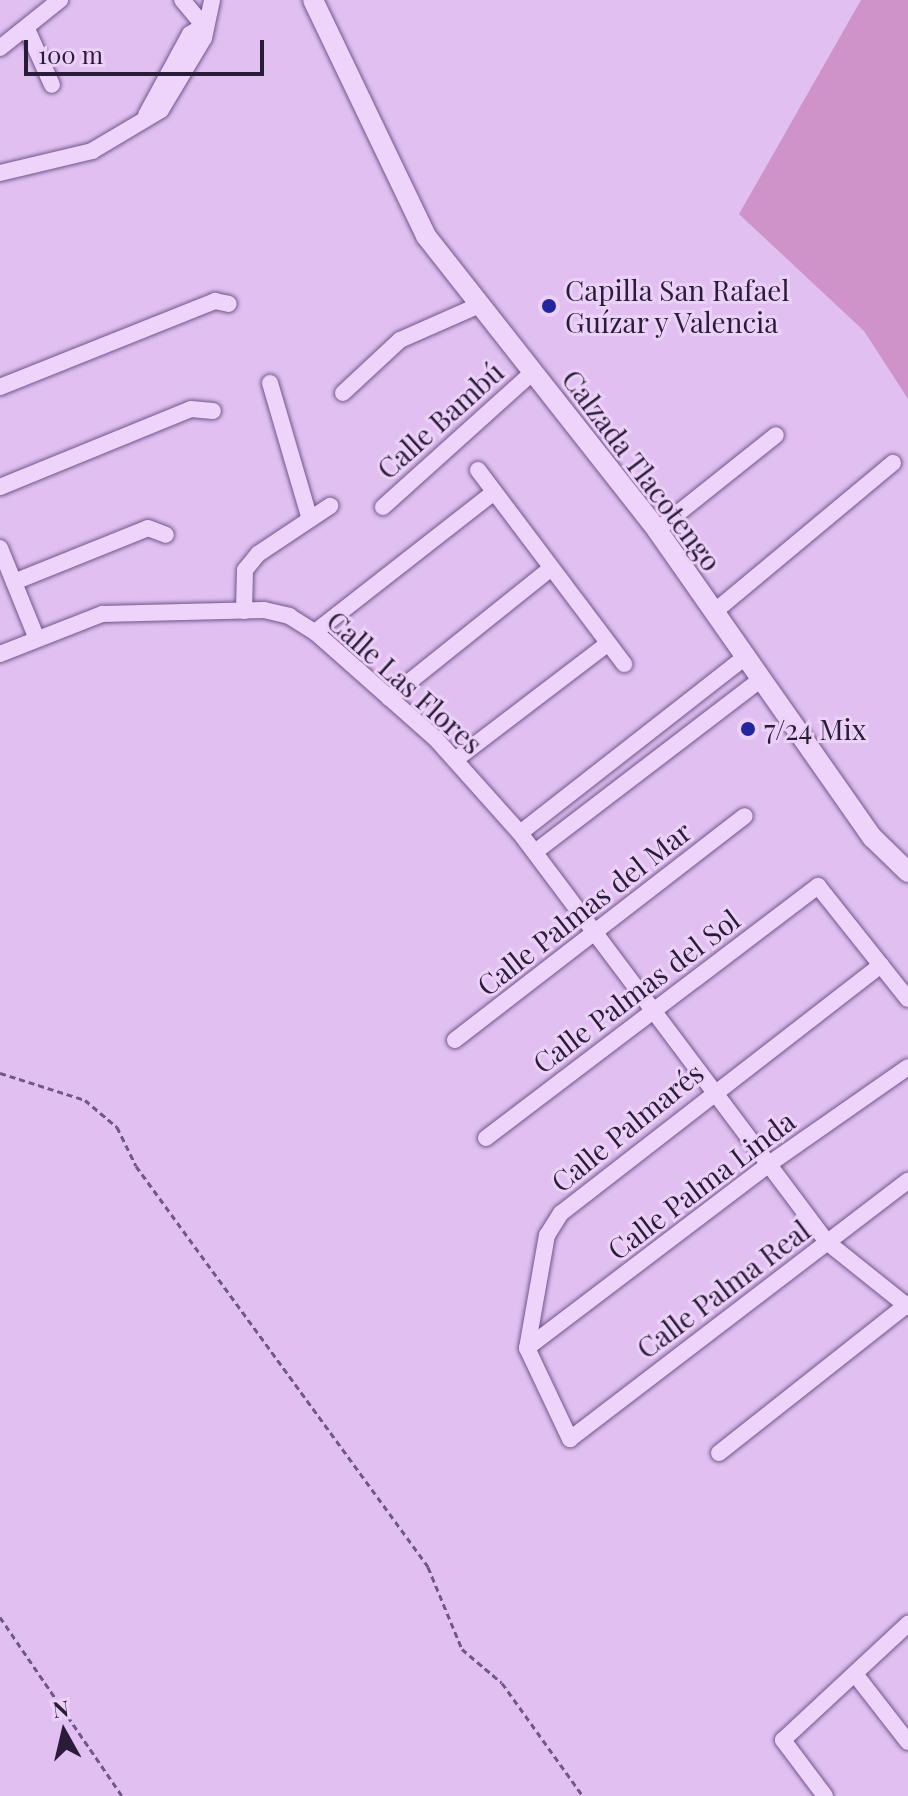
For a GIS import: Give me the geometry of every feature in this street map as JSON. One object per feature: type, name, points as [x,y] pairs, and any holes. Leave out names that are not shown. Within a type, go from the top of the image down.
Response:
[{"type":"street","points":[[0,48],[60,0]]},
{"type":"street","points":[[182,0],[204,26]]},
{"type":"street","points":[[0,173],[92,151],[146,115],[161,110],[204,38],[204,26],[212,0]]},
{"type":"street","name":"Calzada Tlacotengo","points":[[313,0],[411,211],[477,306],[657,530],[873,838],[908,872]]},
{"type":"street","points":[[27,29],[52,85]]},
{"type":"street","points":[[0,387],[215,301],[229,304]]},
{"type":"street","points":[[343,393],[400,340],[477,306]]},
{"type":"street","name":"Calle Bambú","points":[[383,507],[532,373]]},
{"type":"street","points":[[270,383],[309,516]]},
{"type":"street","points":[[0,487],[191,409],[213,411]]},
{"type":"street","points":[[657,530],[776,435]]},
{"type":"street","points":[[714,612],[893,463]]},
{"type":"street","points":[[478,470],[624,664]]},
{"type":"street","points":[[315,632],[494,492]]},
{"type":"street","points":[[244,611],[245,570],[258,554],[309,516],[330,506]]},
{"type":"street","points":[[14,582],[148,528],[166,535]]},
{"type":"street","points":[[0,548],[37,639]]},
{"type":"street","points":[[389,698],[551,568]]},
{"type":"street","name":"Calle Las Flores","points":[[0,654],[102,614],[244,611],[289,616],[315,632],[455,760],[520,833],[597,931],[827,1242],[907,1306]]},
{"type":"street","points":[[455,760],[607,644]]},
{"type":"street","points":[[520,833],[745,657]]},
{"type":"street","points":[[535,852],[761,679]]},
{"type":"street","name":"Calle Palmas del Mar","points":[[455,1040],[745,816]]},
{"type":"street","name":"Calle Palmas del Sol","points":[[486,1138],[654,1007],[818,886],[881,965]]},
{"type":"street","points":[[881,965],[908,999]]},
{"type":"street","name":"Calle Palmarés","points":[[527,1348],[547,1235],[561,1213],[714,1089],[881,965]]},
{"type":"street","name":"Calle Palma Linda","points":[[527,1348],[769,1164],[908,1067]]},
{"type":"street","name":"Calle Palma Real","points":[[527,1348],[570,1439],[908,1181]]},
{"type":"street","points":[[719,1453],[907,1306]]},
{"type":"street","points":[[825,1796],[783,1740],[908,1624]]},
{"type":"street","points":[[855,1674],[908,1742]]},
{"type":"path","points":[[0,1073],[85,1100],[117,1127],[136,1166],[428,1567],[462,1649],[502,1683],[583,1796]]},
{"type":"path","points":[[0,1617],[122,1796]]},
{"type":"shaded area","points":[[861,0],[908,0],[908,399],[864,331],[739,214]]},
{"type":"place","name":"Capilla San Rafael Guízar y Valencia","points":[[549,306]]},
{"type":"place","name":"7/24 Mix","points":[[748,729]]}]
